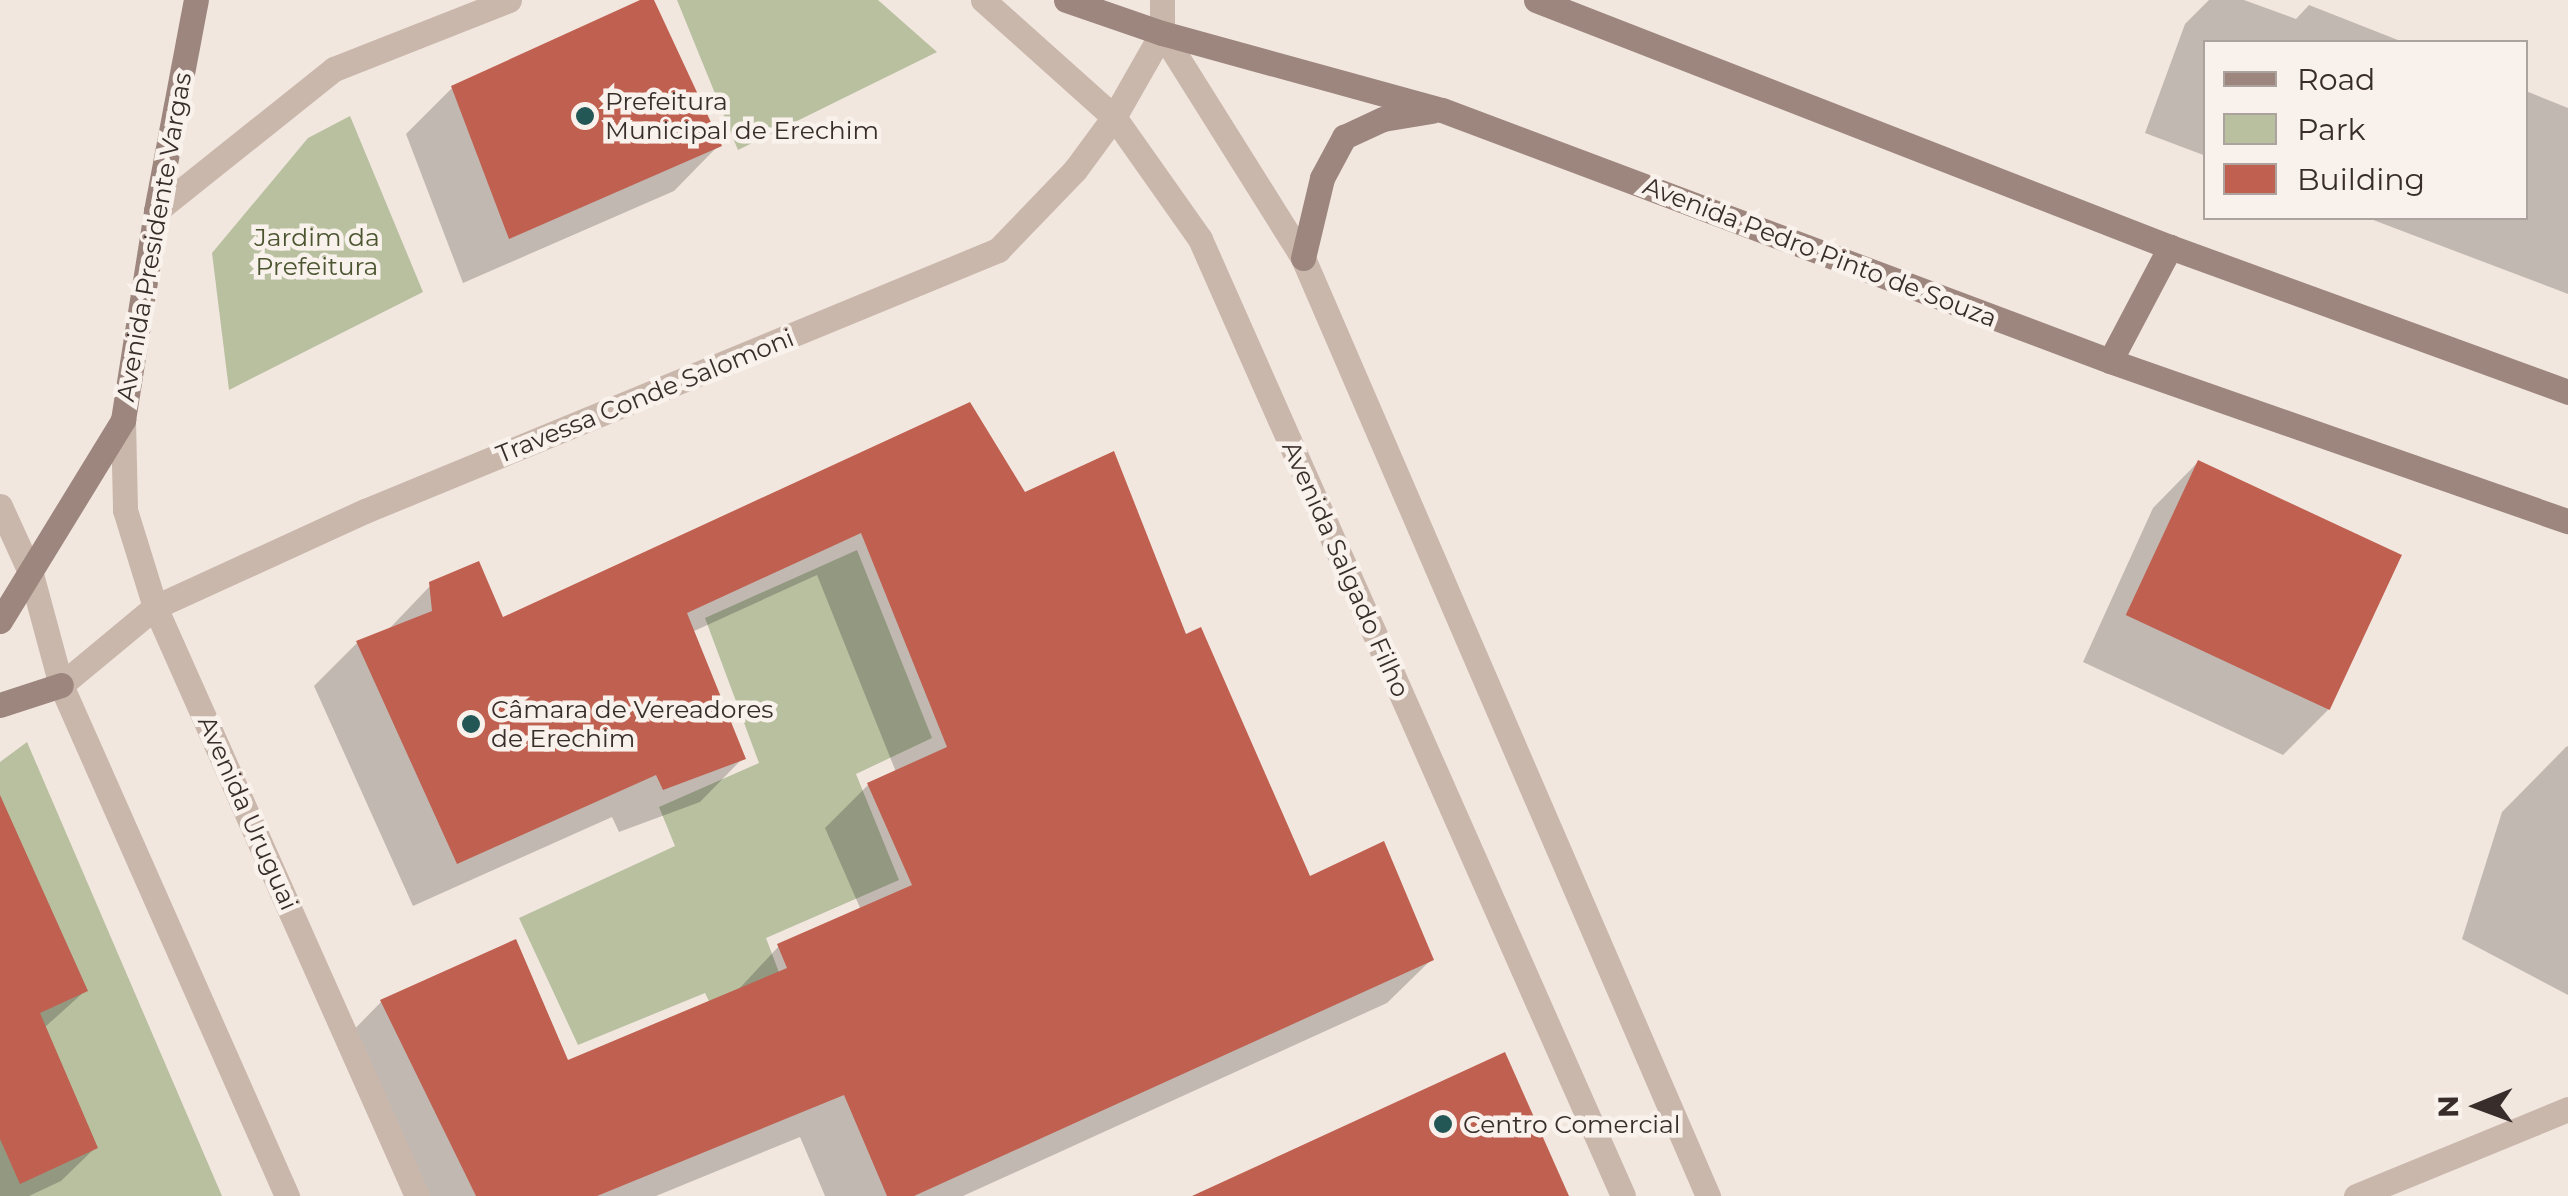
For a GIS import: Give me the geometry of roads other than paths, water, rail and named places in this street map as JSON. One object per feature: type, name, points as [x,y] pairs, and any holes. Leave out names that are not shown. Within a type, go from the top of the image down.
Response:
[{"type":"main road","name":"Avenida Presidente Vargas","points":[[0,620],[123,420],[156,211],[196,0]]},
{"type":"main road","name":"Avenida Pedro Pinto de Souza","points":[[1066,0],[1162,33],[1442,110],[2110,362],[2568,521]]},
{"type":"main road","points":[[1536,0],[2170,247],[2568,392]]},
{"type":"main road","points":[[1303,258],[1322,178],[1344,137],[1383,119],[1442,110]]},
{"type":"main road","points":[[2110,362],[2170,247]]},
{"type":"main road","points":[[0,705],[61,685]]},
{"type":"street","points":[[156,211],[334,69],[509,0]]},
{"type":"street","name":"Avenida Salgado Filho","points":[[982,0],[1114,118],[1200,239],[1623,1196]]},
{"type":"street","points":[[1162,0],[1162,33],[1303,258],[1708,1196]]},
{"type":"street","name":"Travessa Conde Salomoni","points":[[61,685],[156,606],[366,511],[998,250],[1075,170],[1114,118],[1162,33]]},
{"type":"street","name":"Avenida Uruguai","points":[[123,420],[125,510],[156,606],[417,1196]]},
{"type":"street","points":[[0,506],[31,574],[61,685],[286,1196]]},
{"type":"street","points":[[2356,1196],[2568,1109]]},
{"type":"place","name":"Prefeitura Municipal de Erechim","points":[[585,116]]},
{"type":"place","name":"Câmara de Vereadores de Erechim","points":[[471,724]]},
{"type":"place","name":"Centro Comercial","points":[[1443,1124]]},
{"type":"park label","name":"Jardim da Prefeitura","points":[[317,252]]}]
